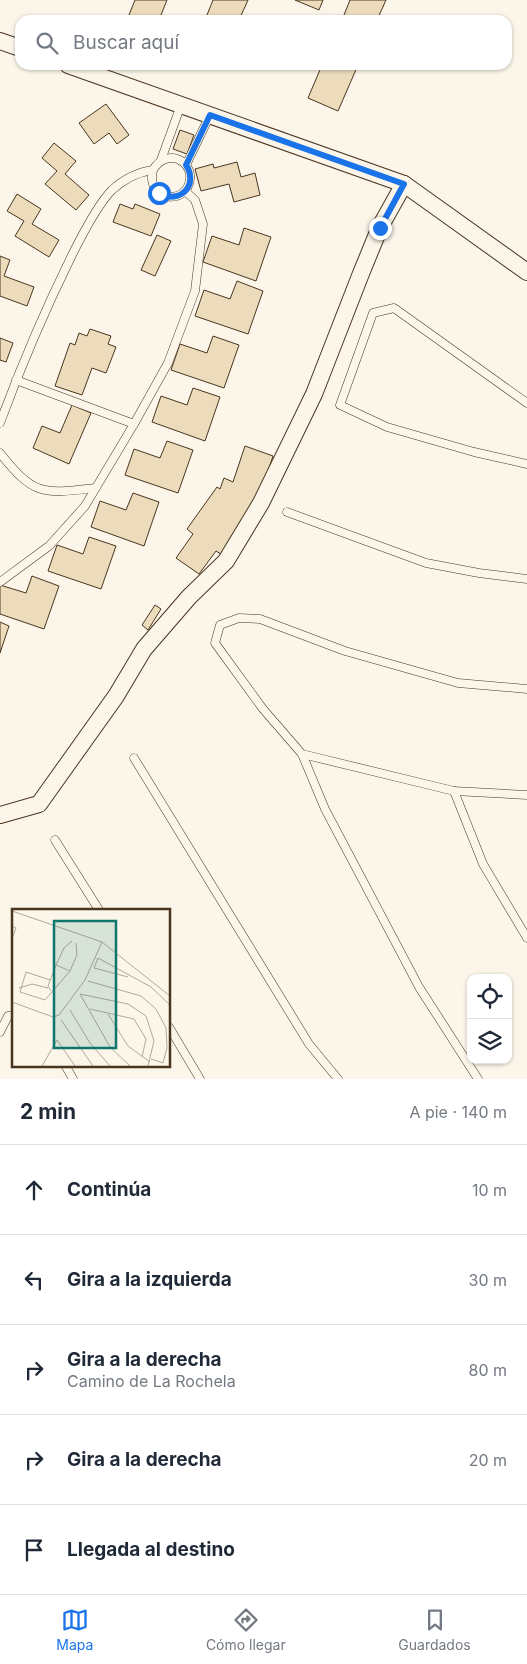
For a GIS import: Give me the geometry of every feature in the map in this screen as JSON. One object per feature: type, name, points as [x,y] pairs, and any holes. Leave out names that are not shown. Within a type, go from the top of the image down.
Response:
[{"type":"street","points":[[0,41],[15,46]]},
{"type":"street","points":[[82,70],[404,184],[527,272]]},
{"type":"street","points":[[0,814],[39,804],[116,696],[144,649],[226,560],[261,503],[314,394],[380,228],[404,184]]},
{"type":"lane","points":[[162,160],[180,105]]},
{"type":"lane","points":[[186,165],[210,115]]},
{"type":"lane","points":[[174,158],[186,165],[191,176],[190,183],[185,191],[171,197],[159,193],[152,183],[153,170],[156,164],[162,160],[174,158]]},
{"type":"lane","points":[[0,423],[16,380],[59,282],[85,229],[111,192],[126,180],[144,171],[153,170]]},
{"type":"lane","points":[[0,582],[49,546],[85,506],[168,363],[195,291],[203,224],[195,200],[185,191]]},
{"type":"lane","points":[[527,403],[394,308],[373,313],[340,405],[387,427],[474,452],[527,464]]},
{"type":"lane","points":[[16,380],[134,424]]},
{"type":"lane","points":[[0,453],[12,469],[28,484],[43,490],[57,493],[95,488]]},
{"type":"lane","points":[[287,512],[426,563],[479,573],[527,579]]},
{"type":"lane","points":[[478,1079],[419,987],[325,809],[302,754],[263,708],[215,643],[220,626],[239,618],[260,619],[345,651],[458,683],[527,689]]},
{"type":"lane","points":[[302,754],[454,791],[527,795]]},
{"type":"lane","points":[[134,758],[309,1044],[338,1079]]},
{"type":"lane","points":[[454,791],[483,864],[527,938]]},
{"type":"lane","points":[[55,840],[98,909]]},
{"type":"lane","points":[[0,1032],[8,1016],[12,1015]]},
{"type":"lane","points":[[170,1029],[200,1079]]},
{"type":"lane","points":[[66,1066],[73,1079]]},
{"type":"building","points":[[135,0],[167,0],[161,15],[129,15]]},
{"type":"building","points":[[213,0],[248,0],[241,15],[207,15]]},
{"type":"building","points":[[295,0],[323,0],[319,10]]},
{"type":"building","points":[[350,0],[386,0],[379,15],[344,15]]},
{"type":"building","points":[[320,70],[356,70],[338,111],[308,98]]},
{"type":"building","points":[[106,104],[129,135],[117,144],[109,133],[94,144],[79,123]]},
{"type":"building","points":[[180,130],[194,135],[187,154],[173,149]]},
{"type":"building","points":[[54,143],[76,161],[65,174],[89,195],[76,210],[45,184],[57,171],[42,158]]},
{"type":"building","points":[[237,162],[241,177],[255,173],[260,195],[234,202],[229,184],[201,191],[195,169],[213,164],[214,168]]},
{"type":"building","points":[[17,194],[41,209],[32,224],[59,240],[49,257],[15,236],[24,221],[7,211]]},
{"type":"building","points":[[120,204],[133,209],[135,204],[160,214],[151,236],[113,222]]},
{"type":"building","points":[[244,228],[271,237],[256,281],[203,262],[212,236],[239,245]]},
{"type":"building","points":[[157,235],[171,241],[155,276],[141,270]]},
{"type":"building","points":[[0,256],[10,260],[4,276],[34,287],[27,306],[0,296]]},
{"type":"building","points":[[237,281],[263,291],[248,334],[195,316],[204,290],[230,299]]},
{"type":"building","points":[[90,329],[111,336],[108,344],[116,347],[106,373],[92,368],[82,395],[55,386],[70,343],[75,345],[79,333],[87,336]]},
{"type":"building","points":[[213,336],[239,345],[224,388],[171,370],[180,344],[207,353]]},
{"type":"building","points":[[0,338],[13,343],[6,362],[0,360]]},
{"type":"building","points":[[193,388],[220,397],[205,441],[152,422],[161,396],[187,405]]},
{"type":"building","points":[[72,405],[91,413],[69,464],[33,448],[42,426],[60,433]]},
{"type":"building","points":[[167,441],[193,450],[178,493],[125,475],[134,449],[160,458]]},
{"type":"building","points":[[245,446],[273,456],[257,504],[221,554],[216,551],[199,574],[176,558],[193,534],[187,529],[217,487],[220,489],[224,478],[233,482]]},
{"type":"building","points":[[133,493],[159,502],[144,546],[91,527],[100,501],[126,510]]},
{"type":"building","points":[[89,537],[116,546],[101,589],[48,571],[57,545],[83,554]]},
{"type":"building","points":[[32,576],[59,586],[44,629],[0,614],[0,585],[26,593]]},
{"type":"building","points":[[155,605],[161,609],[148,630],[142,625]]},
{"type":"building","points":[[0,622],[9,626],[0,653]]},
{"type":"route","points":[[159,193],[171,197],[177,196],[187,189],[191,176],[186,165],[210,115],[404,184],[380,228]]}]
